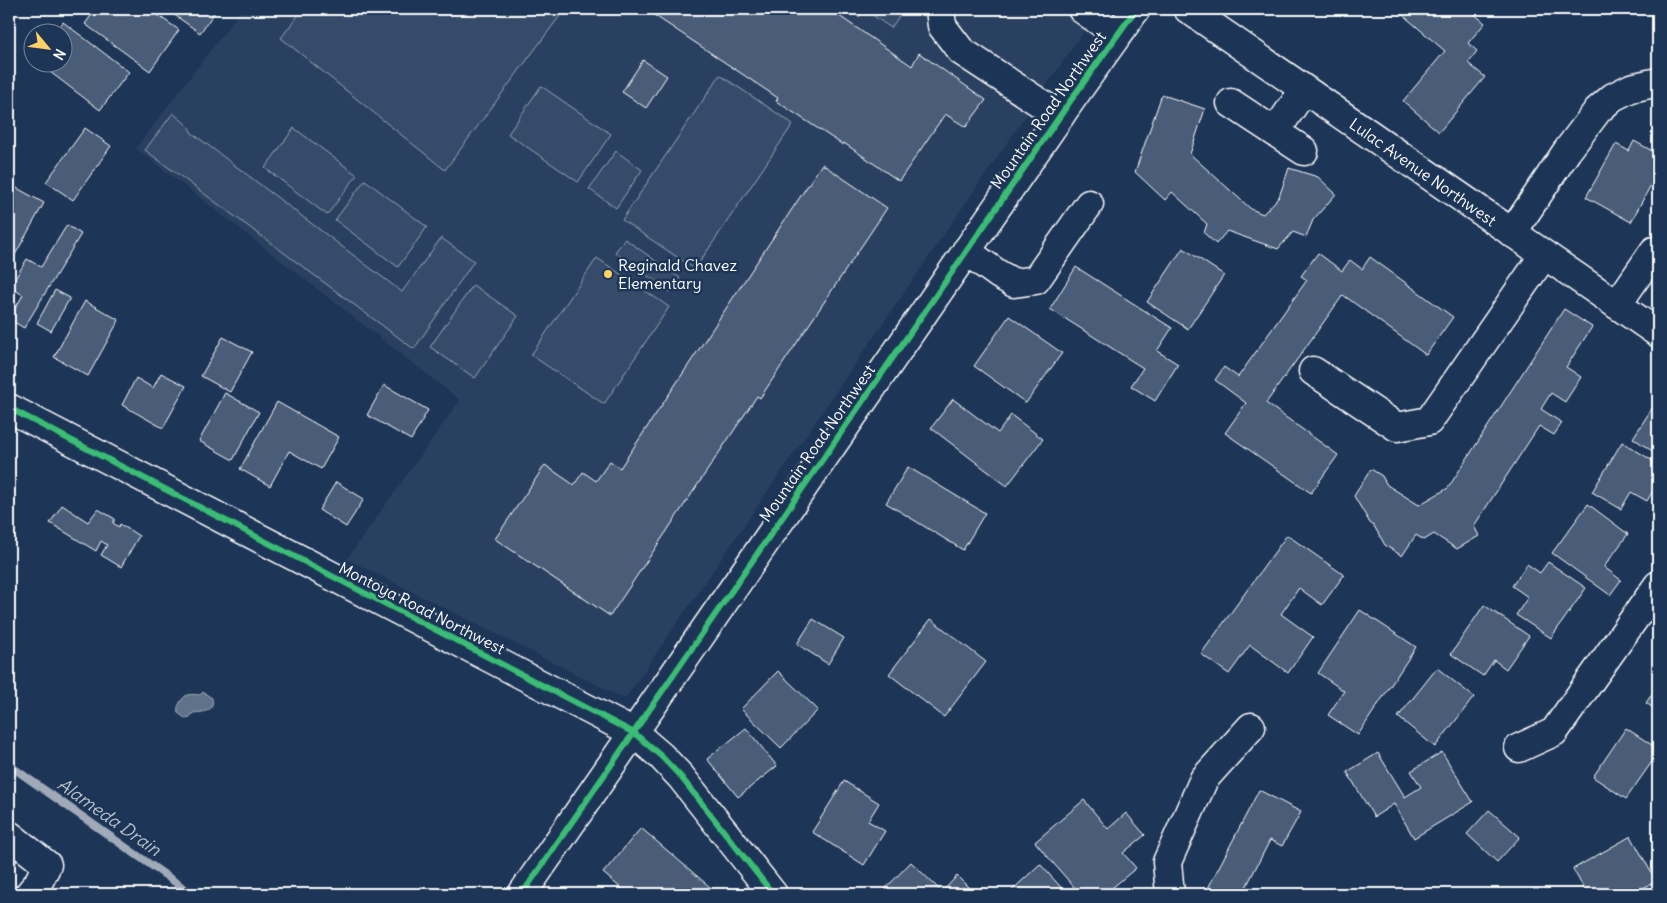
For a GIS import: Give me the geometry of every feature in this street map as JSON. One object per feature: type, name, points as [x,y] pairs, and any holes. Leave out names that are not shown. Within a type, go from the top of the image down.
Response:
[{"type":"street","points":[[940,9],[942,26],[962,51],[1060,116]]},
{"type":"street","points":[[1082,9],[1118,34]]},
{"type":"street","name":"Mountain Road Northwest","points":[[522,894],[966,251],[1136,9]]},
{"type":"street","name":"Lulac Avenue Northwest","points":[[1188,9],[1658,333]]},
{"type":"street","points":[[1512,233],[1567,151],[1598,110],[1612,97],[1630,88],[1658,82]]},
{"type":"street","points":[[1275,132],[1304,90]]},
{"type":"street","points":[[1231,103],[1304,152]]},
{"type":"street","points":[[966,251],[1014,283],[1036,280],[1090,204]]},
{"type":"street","points":[[1617,304],[1654,251],[1658,254]]},
{"type":"street","points":[[1313,371],[1397,427],[1429,421],[1544,255]]},
{"type":"street","name":"Montoya Road Northwest","points":[[9,408],[634,734],[662,756],[681,777],[773,894]]},
{"type":"street","points":[[1519,748],[1554,732],[1658,585]]},
{"type":"street","points":[[1170,894],[1167,862],[1204,779],[1251,727]]},
{"type":"street","points":[[9,835],[47,865],[38,883],[29,894]]},
{"type":"shaded area","name":"Reginald Chavez Elementary","points":[[242,9],[1099,9],[625,699],[347,559],[460,400],[136,148]]},
{"type":"shaded area","points":[[303,9],[565,9],[445,170],[281,38]]},
{"type":"shaded area","points":[[846,9],[864,9],[859,17]]},
{"type":"shaded area","points":[[864,9],[904,9],[891,28]]},
{"type":"shaded area","points":[[720,75],[793,124],[695,269],[622,220]]},
{"type":"shaded area","points":[[541,86],[611,134],[578,182],[508,134]]},
{"type":"shaded area","points":[[173,113],[188,126],[192,133],[402,292],[441,238],[474,261],[414,349],[145,150]]},
{"type":"shaded area","points":[[294,128],[357,175],[327,215],[265,168]]},
{"type":"shaded area","points":[[616,151],[642,170],[616,208],[589,189]]},
{"type":"shaded area","points":[[365,180],[427,227],[398,267],[335,220]]},
{"type":"shaded area","points":[[625,239],[680,278],[670,292],[615,252]]},
{"type":"shaded area","points":[[597,258],[669,307],[604,404],[531,355]]},
{"type":"shaded area","points":[[473,285],[518,316],[475,378],[430,347]]},
{"type":"shaded area","points":[[203,692],[212,698],[210,709],[205,712],[193,713],[186,719],[178,713],[178,705],[187,695],[200,695]]},
{"type":"building","points":[[96,9],[149,9],[179,30],[150,71],[85,24]]},
{"type":"building","points":[[166,9],[217,9],[200,33]]},
{"type":"building","points":[[645,9],[829,9],[912,66],[919,53],[986,100],[966,127],[945,114],[899,181],[844,143],[843,145],[776,101],[778,98]]},
{"type":"building","points":[[1398,9],[1468,9],[1485,23],[1468,43],[1477,51],[1468,63],[1485,77],[1439,132],[1403,101],[1445,51]]},
{"type":"building","points":[[72,29],[129,72],[100,110],[50,72],[72,72]]},
{"type":"building","points":[[643,60],[667,76],[646,108],[622,92]]},
{"type":"building","points":[[1163,95],[1205,109],[1190,154],[1251,209],[1263,214],[1279,197],[1289,168],[1318,177],[1336,194],[1313,220],[1306,237],[1293,232],[1278,249],[1227,231],[1216,244],[1204,233],[1207,224],[1172,192],[1165,200],[1135,172]]},
{"type":"building","points":[[85,128],[111,146],[73,200],[46,182]]},
{"type":"building","points":[[1634,141],[1658,154],[1658,184],[1653,181],[1631,222],[1586,197],[1616,144],[1629,151]]},
{"type":"building","points":[[822,164],[887,208],[760,398],[757,396],[610,616],[495,539],[545,465],[574,485],[583,472],[596,481],[610,461],[620,468]]},
{"type":"building","points":[[15,187],[44,203],[11,262],[9,261],[9,198]]},
{"type":"building","points":[[67,225],[81,234],[24,328],[9,319],[23,295],[10,287],[27,259],[41,267]]},
{"type":"building","points":[[1183,248],[1224,275],[1188,329],[1147,302]]},
{"type":"building","points":[[1318,253],[1342,271],[1350,260],[1362,269],[1370,257],[1453,317],[1426,355],[1343,295],[1266,403],[1338,455],[1311,493],[1225,433],[1246,403],[1215,380],[1224,367],[1238,377],[1307,280],[1301,276]]},
{"type":"building","points":[[1076,267],[1172,328],[1157,351],[1178,364],[1155,401],[1131,386],[1143,368],[1050,309]]},
{"type":"building","points":[[55,290],[70,298],[51,331],[37,323]]},
{"type":"building","points":[[85,301],[119,320],[88,376],[54,357]]},
{"type":"building","points":[[1564,309],[1592,327],[1566,367],[1581,377],[1565,402],[1551,393],[1541,409],[1562,423],[1554,435],[1539,426],[1474,526],[1479,536],[1457,549],[1434,534],[1424,540],[1416,535],[1402,556],[1385,545],[1354,496],[1371,469],[1382,476],[1387,485],[1419,505],[1448,488]]},
{"type":"building","points":[[1009,316],[1062,353],[1026,403],[974,366]]},
{"type":"building","points":[[223,337],[252,352],[230,392],[201,376]]},
{"type":"building","points":[[161,373],[186,386],[163,428],[122,405],[136,378],[153,388]]},
{"type":"building","points":[[384,385],[428,410],[411,440],[367,415]]},
{"type":"building","points":[[225,393],[259,412],[233,460],[199,441]]},
{"type":"building","points":[[953,399],[998,433],[1011,415],[1043,439],[1007,486],[931,428]]},
{"type":"building","points":[[1658,399],[1658,455],[1633,438]]},
{"type":"building","points":[[277,402],[339,437],[321,469],[289,451],[270,486],[240,469]]},
{"type":"building","points":[[1622,442],[1658,464],[1658,482],[1647,501],[1631,492],[1621,509],[1592,492]]},
{"type":"building","points":[[908,467],[985,513],[963,550],[886,503]]},
{"type":"building","points":[[336,482],[364,499],[346,527],[319,510]]},
{"type":"building","points":[[1588,504],[1628,534],[1604,567],[1621,580],[1610,595],[1552,553]]},
{"type":"building","points":[[62,505],[88,522],[98,509],[115,519],[113,523],[119,527],[120,524],[139,536],[121,567],[101,555],[107,545],[101,541],[96,551],[50,523]]},
{"type":"building","points":[[1287,535],[1344,575],[1322,605],[1299,588],[1281,614],[1313,637],[1288,673],[1250,645],[1229,674],[1201,654]]},
{"type":"building","points":[[1548,562],[1586,588],[1551,638],[1516,615],[1528,597],[1512,586],[1527,564],[1540,573]]},
{"type":"building","points":[[1484,605],[1529,636],[1506,669],[1494,660],[1483,676],[1451,654]]},
{"type":"building","points":[[1360,610],[1416,647],[1358,735],[1328,715],[1344,691],[1318,673]]},
{"type":"building","points":[[813,619],[844,638],[828,664],[797,644]]},
{"type":"building","points":[[931,619],[986,662],[944,717],[889,674]]},
{"type":"building","points":[[1437,668],[1474,697],[1435,747],[1398,717]]},
{"type":"building","points":[[778,671],[818,710],[781,748],[741,709]]},
{"type":"building","points":[[1658,685],[1658,711],[1646,703]]},
{"type":"building","points":[[746,728],[777,766],[738,797],[707,759]]},
{"type":"building","points":[[1626,728],[1658,749],[1658,753],[1626,799],[1593,777]]},
{"type":"building","points":[[1442,752],[1473,802],[1414,838],[1394,804],[1374,817],[1347,772],[1378,753],[1405,797],[1421,787],[1411,771]]},
{"type":"building","points":[[844,781],[879,803],[868,821],[885,831],[864,865],[812,832]]},
{"type":"building","points":[[1259,790],[1301,812],[1282,846],[1270,840],[1244,891],[1250,894],[1205,894]]},
{"type":"building","points":[[1084,800],[1108,829],[1126,813],[1145,835],[1123,853],[1136,868],[1112,888],[1117,894],[1080,894],[1035,842]]},
{"type":"building","points":[[1489,810],[1520,837],[1497,862],[1467,834]]},
{"type":"building","points":[[641,828],[718,894],[628,894],[603,873]]},
{"type":"building","points":[[1658,832],[1658,850],[1651,837]]},
{"type":"building","points":[[1631,836],[1656,881],[1632,894],[1587,894],[1573,869]]},
{"type":"building","points":[[9,855],[17,860],[9,875]]},
{"type":"building","points":[[911,862],[942,892],[957,876],[975,894],[886,894],[883,891]]},
{"type":"building","points":[[1040,864],[1067,894],[1008,894]]},
{"type":"waterway","name":"Alameda Drain","points":[[9,765],[192,894]]},
{"type":"cycle path","points":[[522,894],[1071,100],[1136,9]]},
{"type":"cycle path","points":[[9,408],[634,733],[661,756],[681,777],[773,894]]},
{"type":"place","name":"Reginald Chavez Elementary","points":[[608,274]]}]
